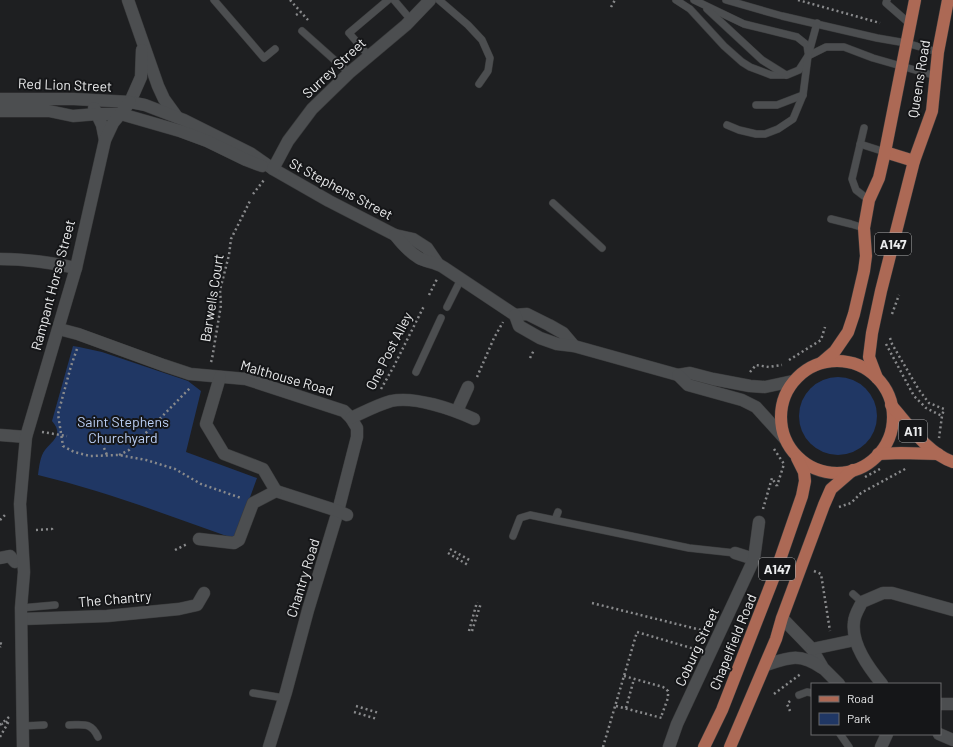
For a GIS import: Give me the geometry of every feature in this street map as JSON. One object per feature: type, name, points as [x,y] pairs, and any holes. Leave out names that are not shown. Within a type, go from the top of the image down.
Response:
[{"type":"main road","name":"Queens Road","points":[[821,363],[835,351],[848,332],[854,314],[866,256],[864,228],[869,200],[879,178],[885,152],[915,0]]},
{"type":"main road","name":"Queens Road","points":[[877,378],[869,357],[872,333],[881,291],[914,161],[932,110],[938,52],[948,0]]},
{"type":"main road","points":[[885,152],[914,161]]},
{"type":"main road","name":"A147","points":[[836,360],[851,362],[865,368],[877,378],[886,390],[892,405],[892,423],[888,440],[878,454],[867,464],[853,470],[838,473],[822,471],[808,465],[796,455],[785,439],[781,424],[781,409],[785,394],[793,381],[806,370],[821,363],[836,360]]},
{"type":"main road","name":"A11","points":[[892,405],[918,436],[938,454],[953,462]]},
{"type":"main road","name":"A11","points":[[878,454],[938,454]]},
{"type":"main road","name":"Chapelfield Road","points":[[704,747],[722,710],[776,574],[802,496],[806,481],[804,472],[796,455]]},
{"type":"main road","name":"A147","points":[[730,747],[766,665],[782,618],[831,489],[853,470]]},
{"type":"street","points":[[128,0],[158,86],[164,99],[177,117]]},
{"type":"street","name":"Surrey Street","points":[[273,169],[288,141],[312,109],[349,73],[411,20],[430,0]]},
{"type":"street","name":"Rampant Horse Street","points":[[23,747],[22,614],[24,572],[20,504],[27,433],[48,358],[59,328],[76,268],[105,140],[113,123],[130,102],[141,77],[142,66],[140,33]]},
{"type":"street","name":"Red Lion Street","points":[[0,99],[130,102]]},
{"type":"street","name":"Rampant Horse Street","points":[[87,100],[93,106],[102,125],[105,140]]},
{"type":"street","name":"St Stephens Street","points":[[130,102],[177,117],[250,153],[273,169],[329,201],[395,235],[405,247],[419,258],[438,264],[462,279],[513,313],[519,326],[540,338],[557,344],[574,346],[678,375],[690,373],[739,384],[765,386],[793,381]]},
{"type":"street","name":"Red Lion Street","points":[[0,110],[49,111],[74,116],[121,114]]},
{"type":"street","name":"St Stephens Street","points":[[121,114],[180,131],[207,141],[246,160],[273,169]]},
{"type":"street","points":[[0,259],[48,261],[76,268]]},
{"type":"street","name":"Malthouse Road","points":[[59,328],[190,374],[246,379],[348,415]]},
{"type":"street","name":"St Stephens Street","points":[[678,375],[688,384],[742,400],[756,407],[785,439]]},
{"type":"street","points":[[220,376],[206,424],[224,454],[263,469],[276,491],[343,513]]},
{"type":"street","points":[[457,411],[468,387]]},
{"type":"street","points":[[348,415],[392,401],[405,400],[425,403],[457,411],[474,419]]},
{"type":"street","name":"Chantry Road","points":[[269,747],[284,698],[303,608],[343,513],[357,437],[357,428],[348,415]]},
{"type":"street","points":[[0,435],[27,433]]},
{"type":"street","points":[[198,539],[234,543],[239,540],[253,503],[276,491]]},
{"type":"street","name":"Coburg Street","points":[[669,747],[677,724],[754,560],[759,522]]},
{"type":"street","points":[[735,554],[754,560]]},
{"type":"street","points":[[0,558],[10,556],[15,562]]},
{"type":"street","name":"The Chantry","points":[[22,614],[107,616],[179,609],[197,605],[204,593]]},
{"type":"street","points":[[881,683],[868,668],[855,640],[854,621],[858,598],[883,593],[892,593],[953,610]]},
{"type":"street","points":[[782,618],[812,648],[824,668],[838,683]]},
{"type":"street","points":[[812,648],[832,646],[855,640]]},
{"type":"street","points":[[766,665],[784,659],[800,657],[813,661],[824,668]]},
{"type":"street","points":[[941,704],[953,704]]},
{"type":"street","points":[[881,747],[887,735]]},
{"type":"street","points":[[941,735],[953,740]]},
{"type":"lane","points":[[214,0],[264,58],[275,49]]},
{"type":"lane","points":[[369,56],[349,33],[388,0]]},
{"type":"lane","points":[[394,0],[411,20]]},
{"type":"lane","points":[[440,0],[468,25],[482,40],[490,58],[488,71],[479,84]]},
{"type":"lane","points":[[676,0],[690,9],[724,46],[742,62],[750,68],[771,75],[787,76],[799,70],[808,56],[826,47],[844,47],[872,58],[936,76]]},
{"type":"lane","points":[[693,0],[708,10],[762,60],[787,76]]},
{"type":"lane","points":[[693,0],[744,24],[797,37],[807,45],[808,56]]},
{"type":"lane","points":[[726,0],[782,16],[877,38],[906,43],[938,52]]},
{"type":"lane","points":[[887,0],[886,3],[910,24]]},
{"type":"lane","points":[[727,125],[739,130],[756,134],[765,134],[778,129],[793,119],[803,95],[808,56],[817,23]]},
{"type":"lane","points":[[302,31],[349,73]]},
{"type":"lane","points":[[756,105],[777,104],[803,95]]},
{"type":"lane","points":[[864,128],[852,179],[856,190],[869,200]]},
{"type":"lane","points":[[860,144],[885,152]]},
{"type":"lane","points":[[553,203],[602,248]]},
{"type":"lane","points":[[831,219],[864,228]]},
{"type":"lane","points":[[447,307],[462,279]]},
{"type":"lane","points":[[416,372],[441,318]]},
{"type":"lane","points":[[555,520],[558,512]]},
{"type":"lane","points":[[513,536],[520,518],[530,515],[688,548],[735,554]]},
{"type":"lane","points":[[22,614],[56,605]]},
{"type":"lane","points":[[799,695],[807,692],[811,693]]},
{"type":"lane","points":[[253,693],[284,698]]},
{"type":"lane","points":[[23,726],[44,725]]},
{"type":"lane","points":[[69,725],[88,725],[95,730],[98,738]]},
{"type":"lane","points":[[841,735],[849,747]]},
{"type":"path","points":[[611,7],[615,0]]},
{"type":"path","points":[[798,0],[880,23]]},
{"type":"path","points":[[296,15],[301,12]]},
{"type":"path","name":"Barwells Court","points":[[119,455],[129,450],[202,375],[212,359],[221,305],[220,290],[229,255],[231,240],[250,201]]},
{"type":"path","name":"One Post Alley","points":[[376,406],[375,399],[394,366],[424,306]]},
{"type":"path","points":[[468,387],[472,388],[494,338],[513,313]]},
{"type":"path","points":[[789,360],[821,340],[825,327]]},
{"type":"path","points":[[890,338],[918,390],[929,402],[944,409],[938,454]]},
{"type":"path","points":[[885,343],[914,396],[926,408],[942,416]]},
{"type":"path","points":[[77,350],[58,414],[63,446],[74,452],[90,456],[119,455],[146,460],[176,469],[201,484],[253,503]]},
{"type":"path","points":[[739,384],[756,365],[768,367],[782,365]]},
{"type":"path","points":[[71,366],[75,368]]},
{"type":"path","points":[[27,433],[67,436]]},
{"type":"path","points":[[104,448],[107,456]]},
{"type":"path","points":[[759,522],[772,478],[777,486],[783,462],[776,452]]},
{"type":"path","points":[[833,508],[852,503],[861,493],[911,466]]},
{"type":"path","points":[[0,520],[5,514]]},
{"type":"path","points":[[450,549],[471,561]]},
{"type":"path","points":[[448,553],[468,565]]},
{"type":"path","points":[[802,566],[821,574],[832,646]]},
{"type":"path","points":[[477,602],[470,631],[481,603]]},
{"type":"path","points":[[592,603],[720,634]]},
{"type":"path","points":[[603,747],[637,632],[710,654]]},
{"type":"path","points":[[0,643],[2,644],[0,647]]},
{"type":"path","points":[[774,694],[804,672],[815,674],[824,668]]},
{"type":"path","points":[[624,676],[663,687],[668,691],[668,698],[661,717]]},
{"type":"path","points":[[626,708],[634,679]]},
{"type":"path","points":[[356,706],[379,713]]},
{"type":"path","points":[[616,706],[661,717],[677,724]]},
{"type":"path","points":[[354,712],[377,719]]},
{"type":"path","points":[[0,725],[9,721],[0,737]]},
{"type":"green space","name":"Saint Stephens Churchyard","points":[[73,346],[102,352],[188,381],[201,391],[186,452],[257,478],[235,539],[113,496],[38,475],[42,455],[57,434],[57,430],[52,421]]},
{"type":"green space","points":[[838,377],[853,380],[866,388],[874,401],[877,416],[874,431],[866,444],[853,452],[838,455],[823,452],[810,444],[802,431],[799,416],[802,401],[810,388],[823,380]]}]
